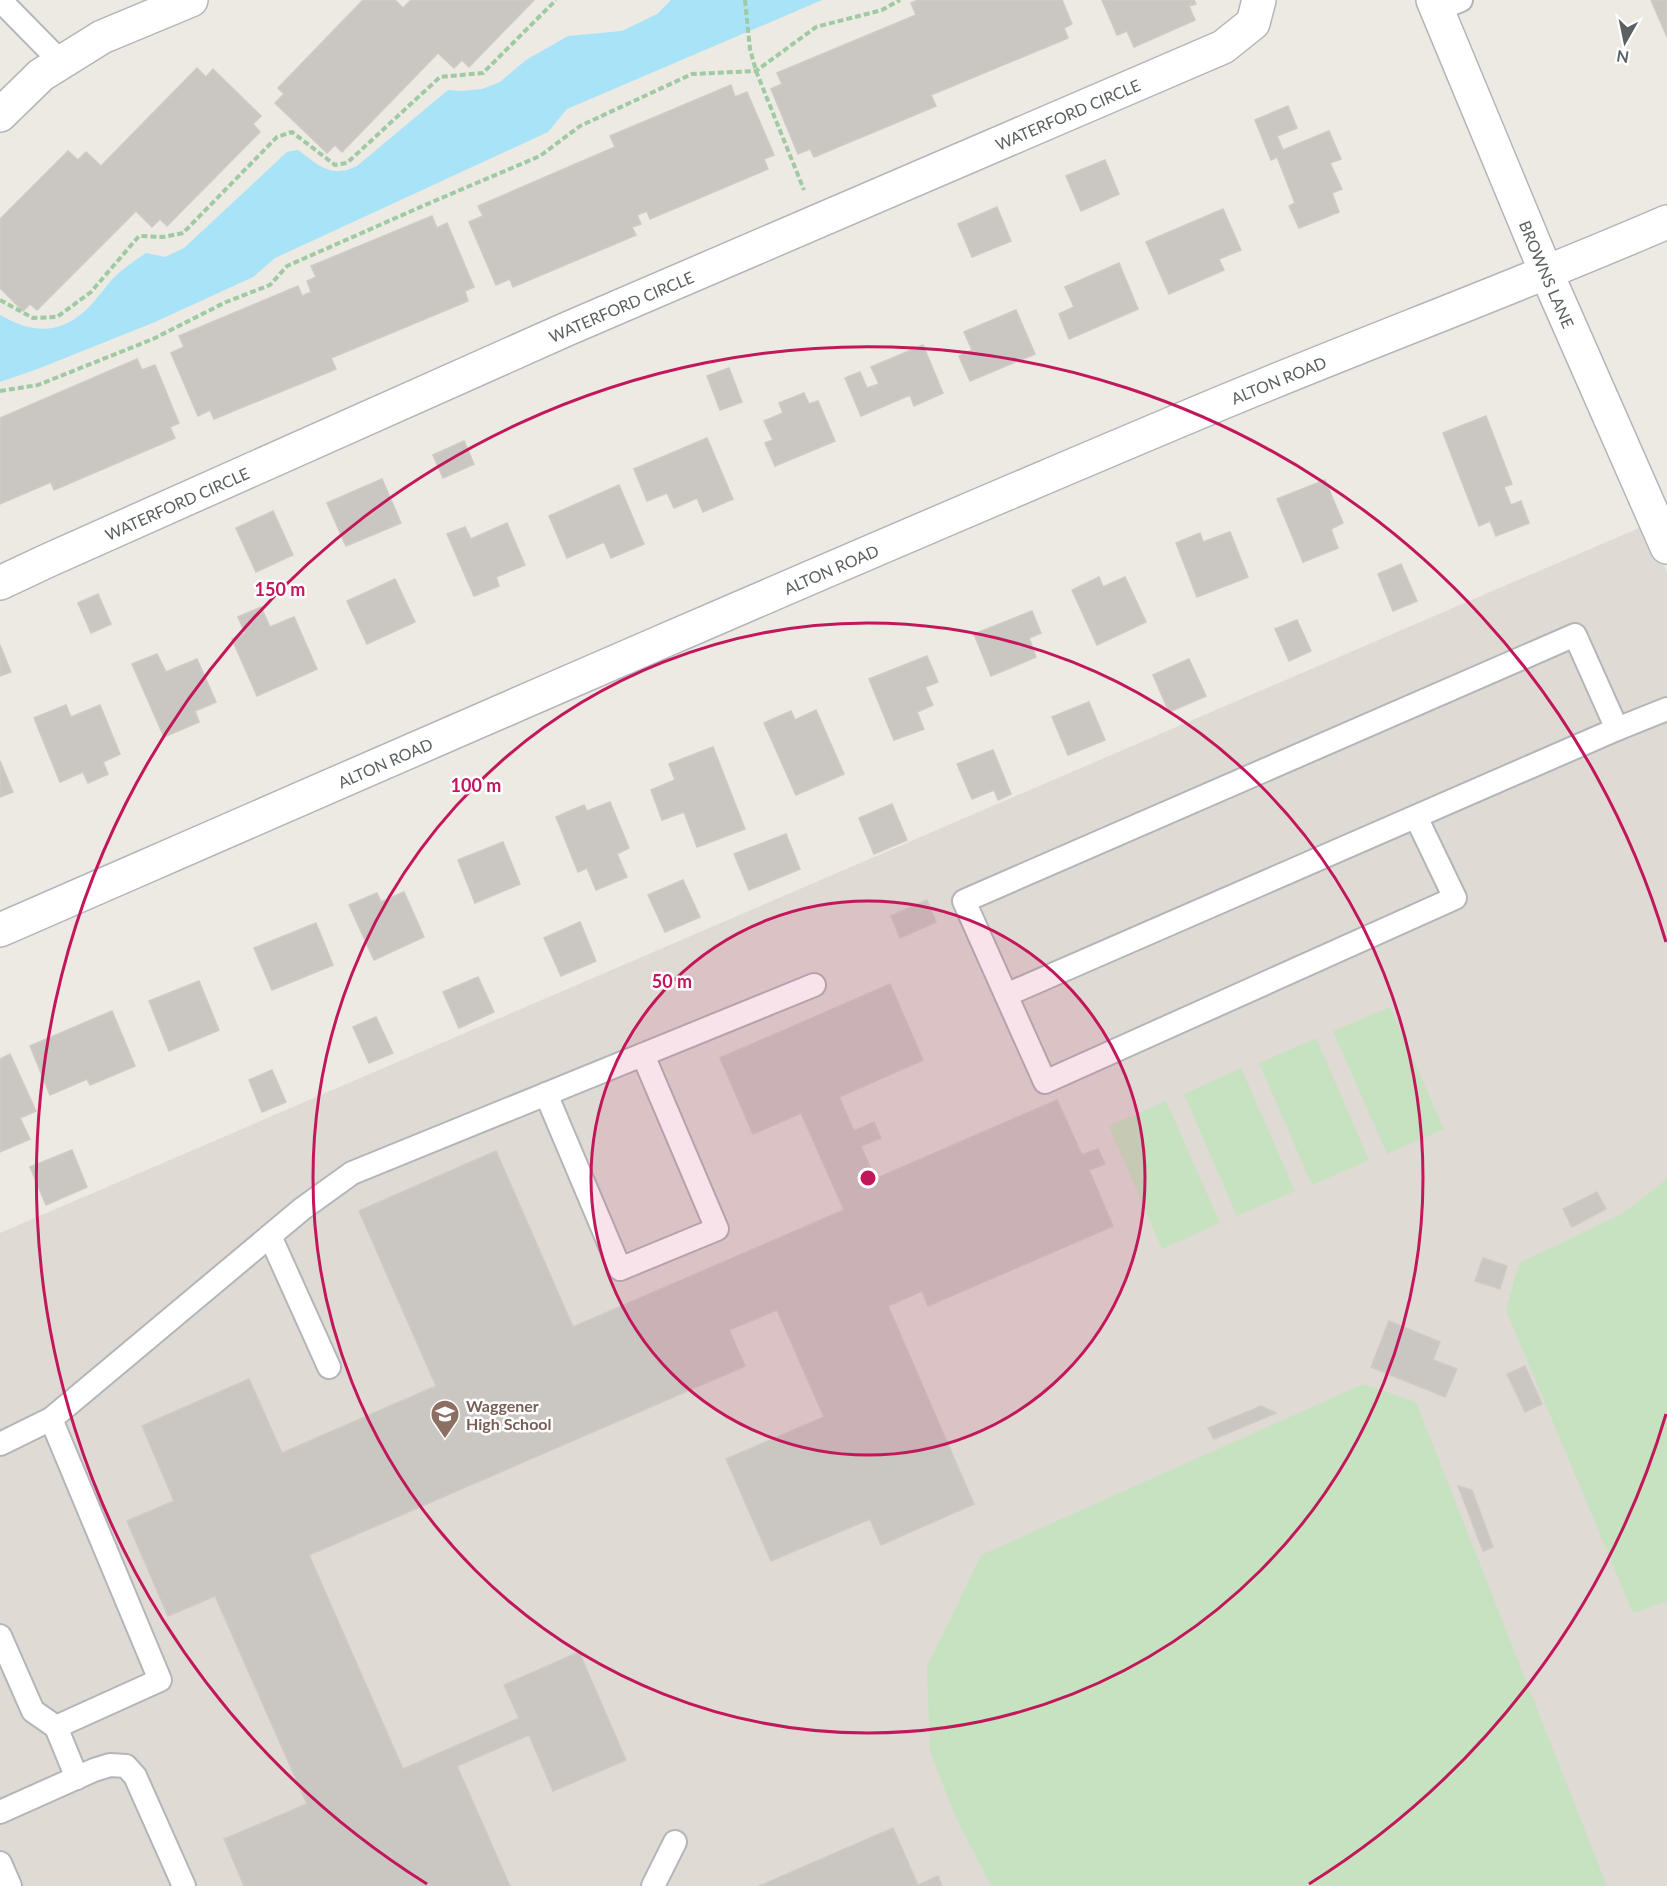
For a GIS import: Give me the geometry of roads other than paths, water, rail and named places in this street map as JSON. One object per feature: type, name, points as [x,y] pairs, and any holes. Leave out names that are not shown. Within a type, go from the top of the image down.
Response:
[{"type":"street","points":[[0,115],[41,75],[102,37],[191,0]]},
{"type":"street","name":"WATERFORD CIRCLE","points":[[0,583],[567,329],[1223,47],[1253,23],[1259,0]]},
{"type":"street","name":"BROWNS LANE","points":[[1444,3],[1546,272],[1667,547]]},
{"type":"street","name":"ALTON ROAD","points":[[0,930],[1148,433],[1667,222]]},
{"type":"lane","points":[[0,0],[62,62]]},
{"type":"lane","points":[[1416,817],[1455,898],[1045,1082],[964,901],[1575,635],[1617,729]]},
{"type":"lane","points":[[1006,995],[1667,709]]},
{"type":"lane","points":[[0,1444],[51,1419],[302,1209],[352,1173],[814,985]]},
{"type":"lane","points":[[546,1094],[620,1269],[717,1229],[643,1055]]},
{"type":"lane","points":[[270,1236],[329,1367]]},
{"type":"lane","points":[[51,1419],[160,1680],[56,1727]]},
{"type":"lane","points":[[0,1636],[33,1711],[56,1727],[78,1778]]},
{"type":"lane","points":[[0,1812],[110,1765],[126,1766],[132,1771],[184,1886]]},
{"type":"lane","points":[[653,1886],[675,1842]]},
{"type":"lane","points":[[0,1863],[10,1886]]},
{"type":"water","points":[[671,0],[822,0],[567,109],[548,132],[275,258],[253,277],[155,322],[0,382],[0,315],[33,328],[54,328],[65,324],[85,311],[115,276],[146,253],[165,257],[184,248],[287,152],[298,150],[332,171],[348,170],[357,166],[448,90],[482,89],[500,82],[526,60],[568,36],[622,31],[657,14]]},
{"type":"place","name":"Waggener High School","points":[[445,1440]]}]
